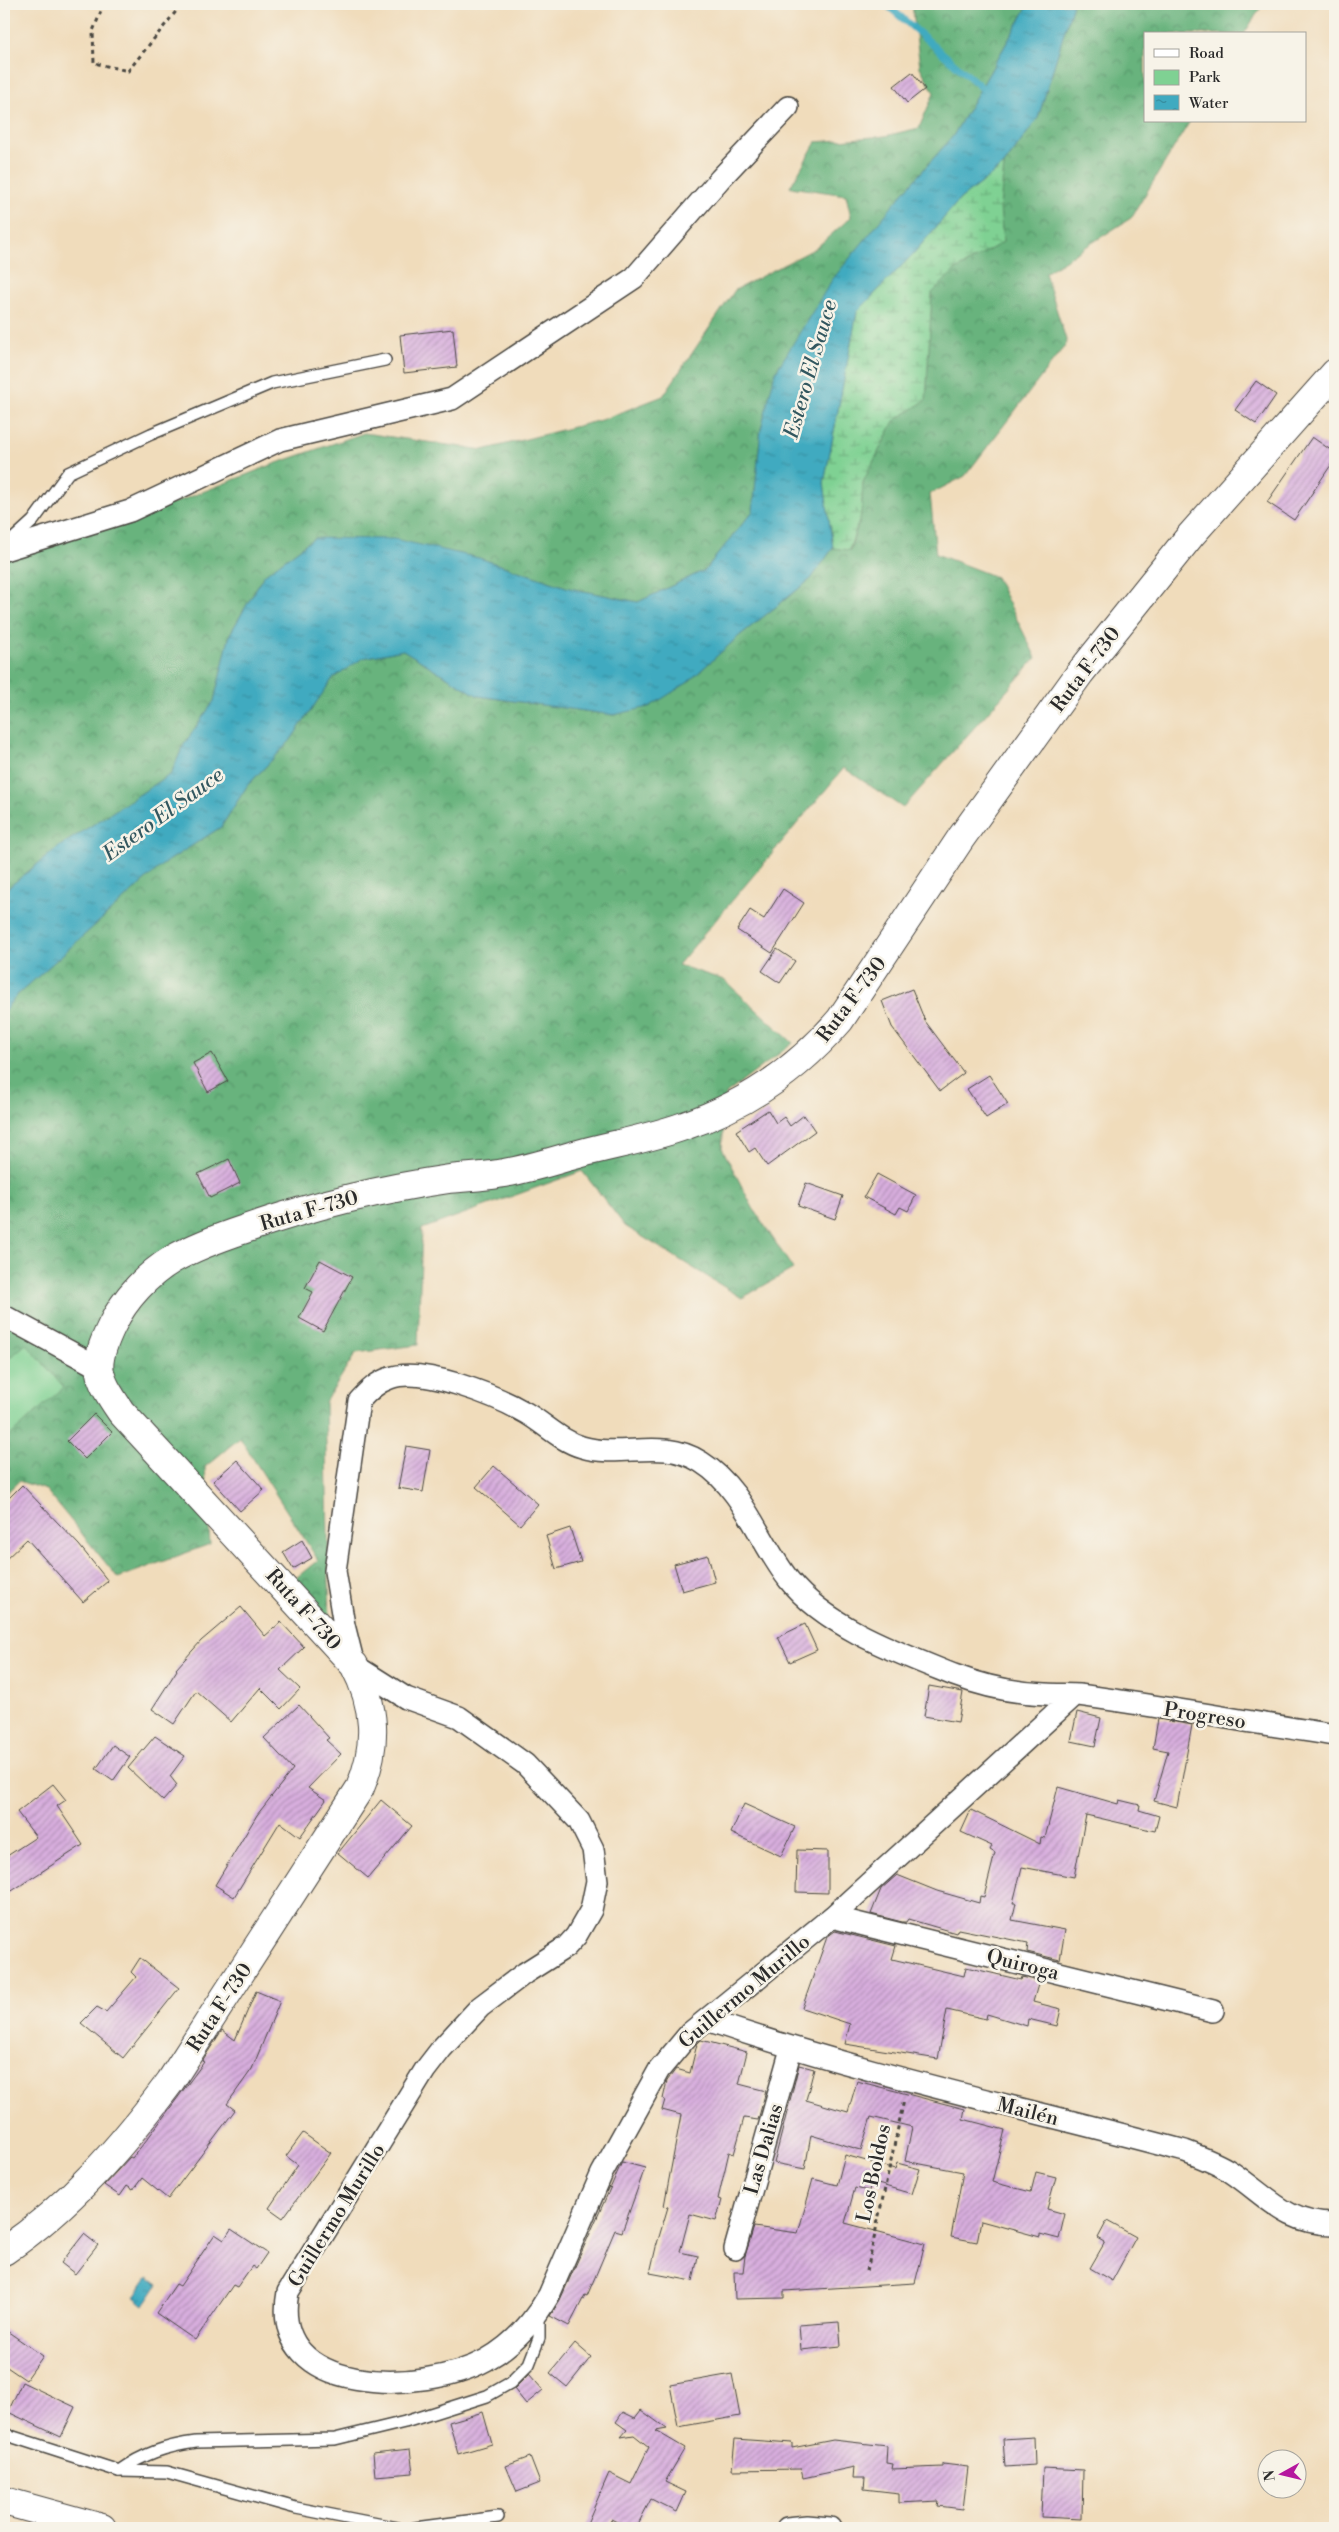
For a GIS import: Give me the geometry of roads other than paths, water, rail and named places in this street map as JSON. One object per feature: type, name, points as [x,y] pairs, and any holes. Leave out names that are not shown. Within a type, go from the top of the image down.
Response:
[{"type":"street","points":[[4,549],[130,511],[280,440],[452,398],[634,278],[720,179],[788,107]]},
{"type":"street","name":"Ruta F-730","points":[[4,2252],[23,2238],[79,2189],[139,2124],[170,2082],[360,1788],[371,1756],[374,1722],[368,1695],[354,1665],[121,1412],[107,1392],[98,1367],[108,1334],[126,1302],[156,1271],[191,1250],[264,1222],[350,1198],[449,1179],[499,1174],[681,1128],[754,1096],[799,1063],[827,1035],[858,996],[961,838],[1086,666],[1191,535],[1335,373]]},
{"type":"street","points":[[4,1316],[98,1367]]},
{"type":"street","name":"Progreso","points":[[354,1665],[344,1625],[335,1571],[360,1401],[379,1383],[390,1378],[417,1375],[466,1388],[500,1400],[581,1447],[613,1451],[649,1448],[688,1455],[710,1469],[725,1485],[741,1504],[776,1563],[790,1582],[826,1616],[869,1639],[955,1675],[985,1684],[1037,1693],[1075,1694],[1335,1735]]},
{"type":"street","name":"Guillermo Murillo","points":[[354,1665],[406,1698],[460,1717],[525,1764],[579,1821],[593,1849],[597,1881],[591,1910],[576,1936],[566,1947],[517,1978],[480,2007],[460,2026],[425,2070],[294,2280],[286,2304],[288,2330],[301,2352],[321,2366],[365,2380],[415,2382],[463,2371],[486,2361],[514,2340],[539,2312],[558,2277],[602,2173],[659,2070],[680,2044],[832,1916],[1075,1694]]},
{"type":"street","name":"Quiroga","points":[[832,1916],[1213,2011]]},
{"type":"street","name":"Mailén","points":[[707,2020],[791,2049],[908,2081],[1185,2150],[1229,2170],[1266,2199],[1295,2218],[1308,2222],[1335,2224]]},
{"type":"street","name":"Las Dalias","points":[[735,2249],[791,2049]]},
{"type":"street","points":[[4,2501],[102,2528]]},
{"type":"street","points":[[787,2528],[807,2526],[830,2528]]},
{"type":"lane","points":[[4,549],[34,521],[68,473],[151,434],[272,384],[385,360]]},
{"type":"lane","points":[[119,2471],[151,2452],[173,2445],[196,2442],[335,2440],[405,2422],[487,2396],[510,2383],[529,2364],[539,2338],[539,2312]]},
{"type":"lane","points":[[4,2434],[119,2471],[167,2472],[296,2508],[398,2528]]},
{"type":"lane","points":[[416,2528],[498,2517]]},
{"type":"water","name":"Estero El Sauce","points":[[1029,4],[1073,4],[1038,118],[1004,165],[960,199],[913,254],[857,312],[824,483],[833,548],[811,579],[739,636],[687,683],[649,707],[613,715],[478,696],[403,650],[363,658],[333,678],[290,741],[247,786],[221,827],[162,865],[14,998],[4,1012],[4,891],[60,846],[171,774],[183,746],[214,701],[230,634],[264,575],[314,538],[394,539],[479,558],[569,588],[638,602],[705,570],[753,511],[761,429],[775,373],[832,280],[903,193],[953,136]]},
{"type":"water","points":[[148,2277],[158,2284],[144,2305],[134,2297]]},
{"type":"waterway","points":[[886,4],[988,93]]}]
